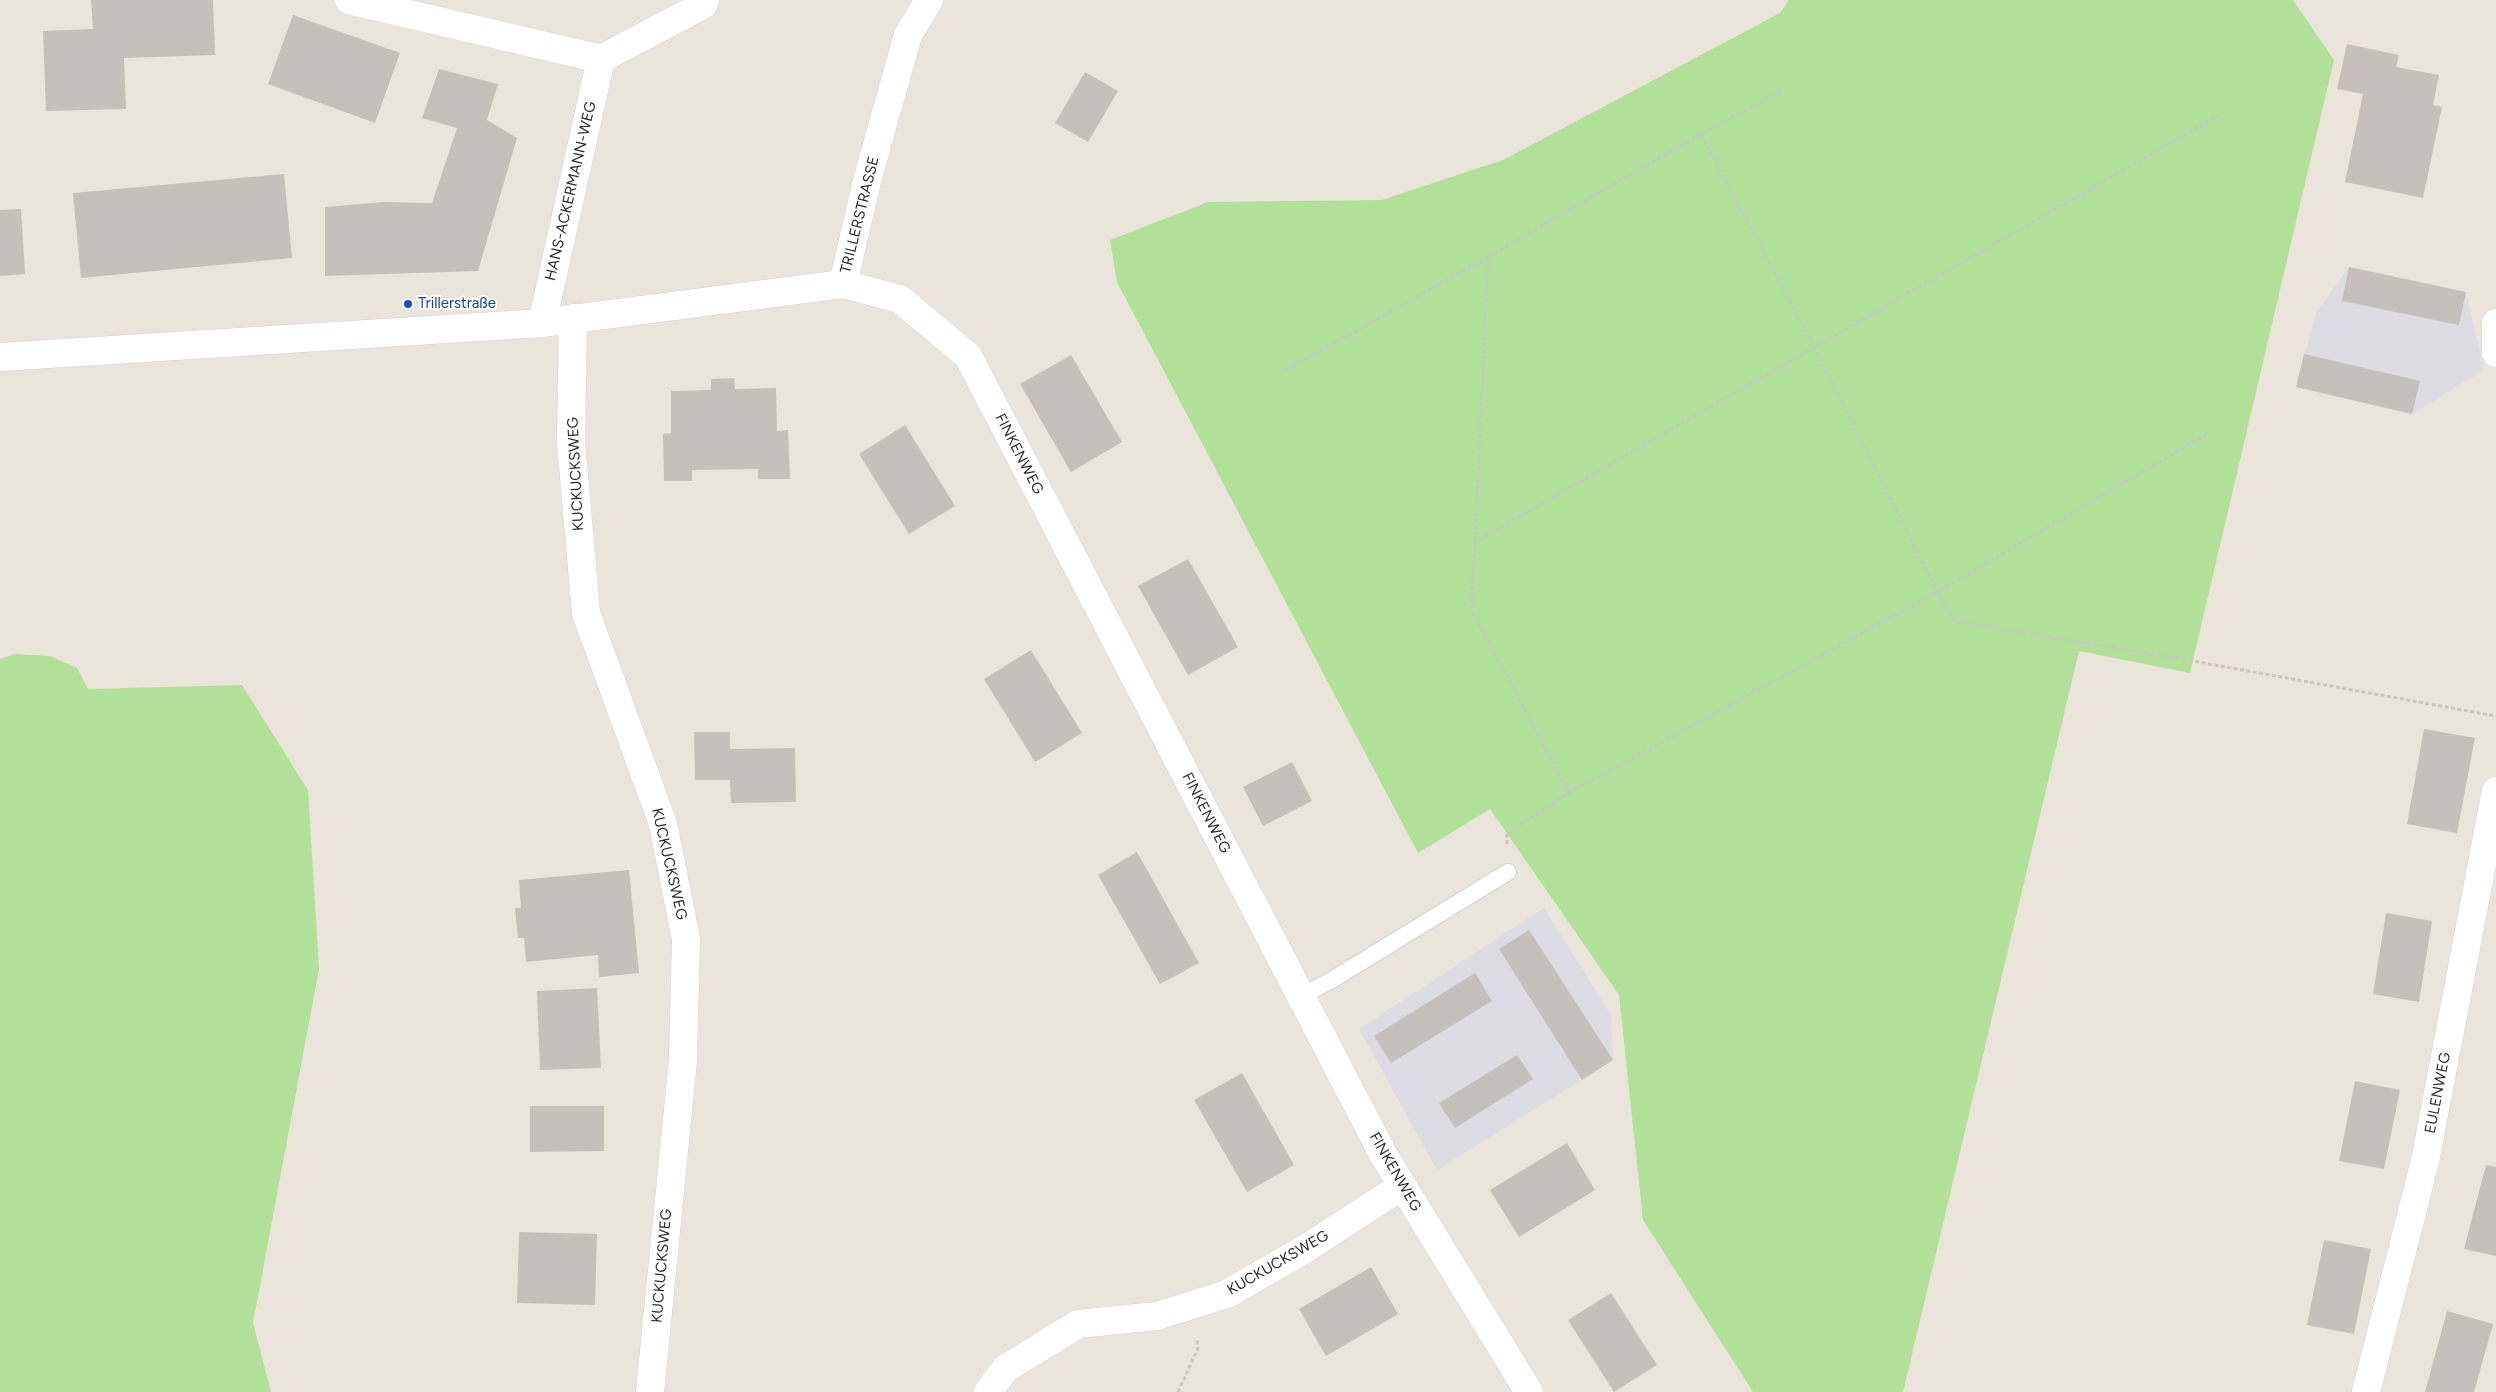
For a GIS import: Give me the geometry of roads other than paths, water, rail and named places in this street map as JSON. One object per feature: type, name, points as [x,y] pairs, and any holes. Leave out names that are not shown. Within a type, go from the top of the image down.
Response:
[{"type":"street","points":[[349,0],[601,59],[703,5],[704,0]]},
{"type":"street","name":"TRILLERSTRASSE","points":[[0,357],[542,323],[672,308],[843,284],[868,178],[908,35],[929,0]]},
{"type":"street","name":"HANS-ACKERMANN-WEG","points":[[542,323],[601,59]]},
{"type":"street","name":"FINKENWEG","points":[[843,284],[900,299],[968,356],[1383,1154],[1530,1392]]},
{"type":"street","name":"KUCKUCKSWEG","points":[[573,318],[571,442],[586,613],[663,824],[686,939],[683,1060],[650,1392]]},
{"type":"street","points":[[2496,323],[2496,353]]},
{"type":"street","name":"EULENWEG","points":[[2366,1392],[2425,1161],[2496,791]]},
{"type":"street","name":"KUCKUCKSWEG","points":[[988,1392],[1005,1369],[1078,1324],[1157,1316],[1236,1289],[1305,1249],[1402,1186]]},
{"type":"lane","points":[[1301,996],[1330,981],[1508,872]]},
{"type":"place","name":"Trillerstraße","points":[[408,304]]}]
